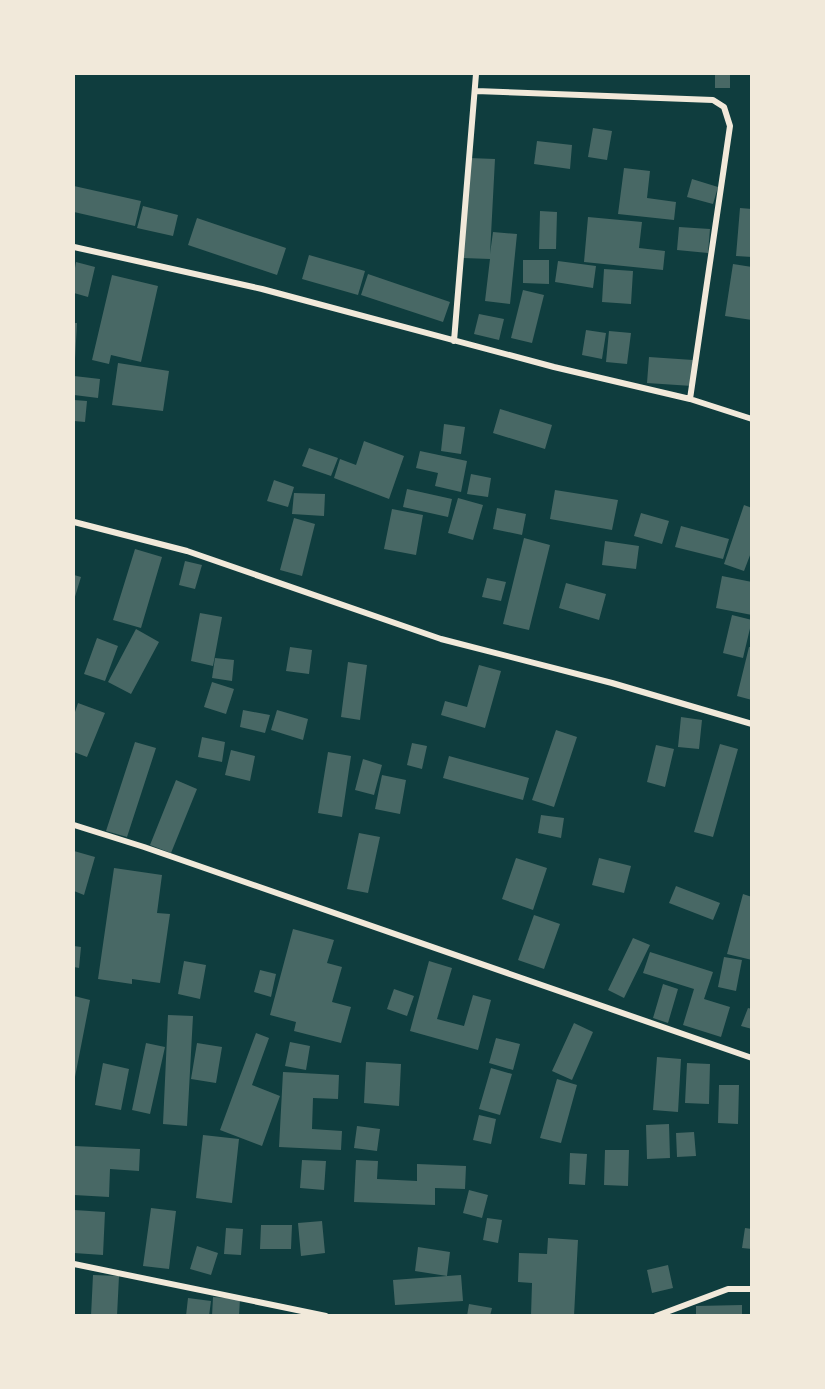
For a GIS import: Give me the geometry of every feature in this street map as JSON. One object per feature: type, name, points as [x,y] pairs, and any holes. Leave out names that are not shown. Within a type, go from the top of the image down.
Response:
[{"type":"street","points":[[454,341],[476,74]]},
{"type":"street","points":[[476,91],[713,100],[724,107],[730,126],[690,399]]},
{"type":"street","points":[[74,248],[262,289],[554,367],[690,399],[752,419]]},
{"type":"street","points":[[74,522],[187,551],[441,639],[612,683],[752,724]]},
{"type":"street","points":[[74,825],[144,847],[752,1058]]},
{"type":"street","points":[[74,1264],[326,1316]]},
{"type":"street","points":[[656,1316],[728,1289],[752,1289]]},
{"type":"building","points":[[715,74],[730,74],[730,88],[715,88]]},
{"type":"building","points":[[593,128],[612,131],[607,160],[588,157]]},
{"type":"building","points":[[537,141],[572,145],[570,169],[534,164]]},
{"type":"building","points":[[469,158],[495,159],[490,254],[493,232],[517,234],[510,304],[485,301],[490,259],[463,258]]},
{"type":"building","points":[[624,168],[650,171],[647,198],[676,202],[674,220],[618,214]]},
{"type":"building","points":[[692,179],[718,187],[713,204],[687,197]]},
{"type":"building","points":[[74,186],[141,201],[135,226],[74,212]]},
{"type":"building","points":[[143,206],[178,215],[173,236],[137,228]]},
{"type":"building","points":[[740,208],[752,209],[752,257],[736,256]]},
{"type":"building","points":[[540,211],[557,212],[556,249],[539,249]]},
{"type":"building","points":[[588,217],[642,222],[639,248],[665,251],[663,270],[584,262]]},
{"type":"building","points":[[197,218],[286,248],[277,275],[188,245]]},
{"type":"building","points":[[679,227],[710,229],[708,253],[677,250]]},
{"type":"building","points":[[309,255],[365,271],[358,295],[302,279]]},
{"type":"building","points":[[523,260],[549,260],[549,284],[523,283]]},
{"type":"building","points":[[558,261],[596,266],[593,288],[555,282]]},
{"type":"building","points":[[76,262],[95,267],[88,297],[74,293]]},
{"type":"building","points":[[733,264],[752,267],[752,320],[725,316]]},
{"type":"building","points":[[604,269],[633,271],[631,304],[602,302]]},
{"type":"building","points":[[368,274],[450,302],[443,322],[361,295]]},
{"type":"building","points":[[112,275],[158,286],[141,362],[111,355],[109,364],[92,360]]},
{"type":"building","points":[[523,290],[544,295],[532,343],[511,338]]},
{"type":"building","points":[[479,314],[504,319],[499,340],[474,334]]},
{"type":"building","points":[[74,323],[77,323],[75,359],[74,359]]},
{"type":"building","points":[[586,330],[606,333],[602,359],[582,355]]},
{"type":"building","points":[[609,331],[631,333],[627,364],[606,362]]},
{"type":"building","points":[[649,357],[693,360],[692,386],[647,383]]},
{"type":"building","points":[[118,363],[169,371],[163,411],[112,405]]},
{"type":"building","points":[[74,376],[100,379],[98,398],[74,395]]},
{"type":"building","points":[[74,400],[87,401],[85,422],[74,421]]},
{"type":"building","points":[[500,409],[552,425],[545,449],[493,433]]},
{"type":"building","points":[[444,424],[465,427],[461,454],[441,451]]},
{"type":"building","points":[[364,441],[404,456],[389,499],[334,478],[340,459],[356,465]]},
{"type":"building","points":[[309,448],[338,458],[331,476],[302,466]]},
{"type":"building","points":[[420,451],[467,461],[461,492],[435,486],[438,473],[416,468]]},
{"type":"building","points":[[471,474],[491,478],[488,497],[467,494]]},
{"type":"building","points":[[274,480],[294,487],[288,507],[267,501]]},
{"type":"building","points":[[407,489],[452,499],[448,517],[403,507]]},
{"type":"building","points":[[555,490],[618,500],[612,530],[550,519]]},
{"type":"building","points":[[294,493],[325,494],[324,516],[292,514]]},
{"type":"building","points":[[458,498],[483,505],[473,540],[448,533]]},
{"type":"building","points":[[744,505],[752,508],[752,550],[744,571],[724,564]]},
{"type":"building","points":[[497,508],[526,514],[522,535],[493,529]]},
{"type":"building","points":[[392,509],[423,515],[416,555],[384,549]]},
{"type":"building","points":[[641,513],[669,521],[662,544],[634,536]]},
{"type":"building","points":[[294,518],[315,524],[302,576],[280,570]]},
{"type":"building","points":[[681,526],[729,539],[723,559],[675,547]]},
{"type":"building","points":[[524,538],[550,545],[529,630],[503,624]]},
{"type":"building","points":[[605,541],[639,546],[636,569],[602,565]]},
{"type":"building","points":[[135,549],[162,557],[141,628],[113,620]]},
{"type":"building","points":[[185,561],[202,565],[195,589],[179,585]]},
{"type":"building","points":[[74,575],[81,577],[74,600]]},
{"type":"building","points":[[722,576],[752,582],[752,615],[716,608]]},
{"type":"building","points":[[487,578],[506,582],[501,601],[482,597]]},
{"type":"building","points":[[566,583],[606,594],[599,620],[559,608]]},
{"type":"building","points":[[200,613],[222,617],[213,666],[191,661]]},
{"type":"building","points":[[732,615],[752,620],[743,658],[723,653]]},
{"type":"building","points":[[136,629],[159,642],[131,694],[108,682]]},
{"type":"building","points":[[97,638],[118,646],[105,681],[84,674]]},
{"type":"building","points":[[290,647],[312,650],[309,674],[286,671]]},
{"type":"building","points":[[749,647],[752,647],[752,700],[737,696]]},
{"type":"building","points":[[215,658],[234,660],[232,681],[212,678]]},
{"type":"building","points":[[348,662],[367,665],[360,720],[341,717]]},
{"type":"building","points":[[479,665],[501,671],[485,728],[441,715],[445,701],[467,707]]},
{"type":"building","points":[[212,682],[234,689],[226,714],[204,707]]},
{"type":"building","points":[[78,703],[105,713],[87,757],[74,752],[74,715]]},
{"type":"building","points":[[243,710],[270,715],[265,733],[240,727]]},
{"type":"building","points":[[277,710],[308,719],[303,740],[271,730]]},
{"type":"building","points":[[681,717],[702,720],[699,749],[678,747]]},
{"type":"building","points":[[556,730],[577,737],[554,807],[532,800]]},
{"type":"building","points":[[202,737],[225,742],[222,762],[198,757]]},
{"type":"building","points":[[135,742],[156,748],[127,837],[106,831]]},
{"type":"building","points":[[412,743],[427,746],[422,769],[407,765]]},
{"type":"building","points":[[720,744],[738,749],[713,837],[694,832]]},
{"type":"building","points":[[656,745],[674,749],[665,787],[647,782]]},
{"type":"building","points":[[231,750],[255,756],[250,781],[225,775]]},
{"type":"building","points":[[328,752],[351,756],[342,817],[318,813]]},
{"type":"building","points":[[449,756],[529,778],[523,800],[443,778]]},
{"type":"building","points":[[363,759],[382,765],[374,795],[355,790]]},
{"type":"building","points":[[382,775],[406,780],[400,814],[375,809]]},
{"type":"building","points":[[176,780],[197,789],[171,853],[150,845]]},
{"type":"building","points":[[541,815],[564,818],[561,838],[538,833]]},
{"type":"building","points":[[359,833],[380,837],[368,893],[347,889]]},
{"type":"building","points":[[74,851],[95,857],[84,895],[74,891]]},
{"type":"building","points":[[516,858],[547,868],[533,910],[502,899]]},
{"type":"building","points":[[599,858],[631,866],[624,893],[592,885]]},
{"type":"building","points":[[114,868],[162,875],[157,913],[170,914],[160,983],[132,979],[132,984],[98,979]]},
{"type":"building","points":[[676,886],[720,903],[713,920],[669,903]]},
{"type":"building","points":[[743,894],[752,897],[752,960],[727,954]]},
{"type":"building","points":[[534,915],[560,924],[544,969],[518,960]]},
{"type":"building","points":[[293,929],[334,940],[327,963],[342,967],[332,1002],[351,1007],[341,1043],[294,1031],[296,1022],[270,1015]]},
{"type":"building","points":[[633,938],[650,945],[624,998],[608,990]]},
{"type":"building","points":[[74,946],[81,947],[79,968],[74,967]]},
{"type":"building","points":[[650,952],[713,972],[704,999],[730,1007],[721,1037],[683,1025],[694,989],[643,973]]},
{"type":"building","points":[[724,957],[742,960],[736,991],[718,987]]},
{"type":"building","points":[[184,961],[206,965],[200,999],[178,994]]},
{"type":"building","points":[[429,961],[452,968],[437,1019],[464,1026],[473,995],[491,1000],[478,1050],[410,1031]]},
{"type":"building","points":[[260,970],[276,974],[271,997],[254,992]]},
{"type":"building","points":[[663,984],[678,989],[668,1023],[653,1018]]},
{"type":"building","points":[[394,989],[414,996],[407,1016],[387,1009]]},
{"type":"building","points":[[74,996],[90,1000],[75,1077],[74,1077]]},
{"type":"building","points":[[748,1008],[752,1009],[752,1029],[741,1026]]},
{"type":"building","points":[[168,1015],[193,1016],[187,1126],[163,1124]]},
{"type":"building","points":[[574,1023],[593,1032],[572,1080],[552,1071]]},
{"type":"building","points":[[256,1033],[269,1038],[252,1085],[280,1096],[262,1146],[220,1130]]},
{"type":"building","points":[[496,1038],[520,1044],[513,1070],[489,1063]]},
{"type":"building","points":[[290,1042],[310,1046],[306,1070],[285,1066]]},
{"type":"building","points":[[146,1043],[165,1047],[150,1114],[132,1110]]},
{"type":"building","points":[[197,1043],[222,1047],[216,1083],[191,1079]]},
{"type":"building","points":[[657,1057],[681,1059],[678,1112],[653,1110]]},
{"type":"building","points":[[366,1062],[401,1064],[399,1106],[364,1103]]},
{"type":"building","points":[[103,1063],[129,1069],[121,1110],[95,1105]]},
{"type":"building","points":[[687,1063],[710,1064],[709,1104],[685,1103]]},
{"type":"building","points":[[491,1068],[512,1074],[500,1115],[479,1109]]},
{"type":"building","points":[[283,1072],[339,1075],[338,1099],[313,1098],[312,1129],[342,1131],[341,1150],[279,1147]]},
{"type":"building","points":[[557,1079],[577,1085],[561,1143],[540,1138]]},
{"type":"building","points":[[719,1085],[739,1085],[738,1124],[718,1123]]},
{"type":"building","points":[[479,1115],[496,1119],[491,1144],[473,1140]]},
{"type":"building","points":[[669,1124],[670,1158],[647,1159],[646,1125]]},
{"type":"building","points":[[357,1126],[380,1129],[377,1151],[354,1148]]},
{"type":"building","points":[[694,1132],[696,1156],[677,1157],[676,1133]]},
{"type":"building","points":[[203,1135],[239,1139],[232,1203],[196,1198]]},
{"type":"building","points":[[74,1146],[140,1149],[139,1171],[110,1169],[109,1197],[74,1195]]},
{"type":"building","points":[[605,1150],[629,1150],[628,1186],[604,1185]]},
{"type":"building","points":[[570,1153],[587,1154],[585,1185],[569,1184]]},
{"type":"building","points":[[302,1160],[326,1161],[324,1190],[300,1188]]},
{"type":"building","points":[[356,1160],[378,1161],[377,1179],[417,1181],[417,1164],[466,1166],[465,1189],[435,1188],[435,1205],[354,1202]]},
{"type":"building","points":[[469,1190],[488,1195],[482,1218],[463,1213]]},
{"type":"building","points":[[151,1208],[176,1211],[169,1269],[143,1266]]},
{"type":"building","points":[[74,1210],[105,1212],[103,1255],[74,1253]]},
{"type":"building","points":[[487,1218],[502,1220],[498,1243],[483,1240]]},
{"type":"building","points":[[322,1221],[325,1253],[301,1256],[298,1223]]},
{"type":"building","points":[[261,1225],[292,1225],[291,1249],[260,1249]]},
{"type":"building","points":[[226,1228],[243,1229],[241,1255],[224,1254]]},
{"type":"building","points":[[745,1228],[752,1229],[752,1249],[742,1248]]},
{"type":"building","points":[[548,1238],[578,1240],[574,1316],[531,1316],[532,1283],[518,1282],[519,1253],[547,1254]]},
{"type":"building","points":[[197,1246],[218,1253],[211,1275],[190,1269]]},
{"type":"building","points":[[418,1247],[450,1252],[447,1276],[415,1271]]},
{"type":"building","points":[[668,1265],[673,1288],[652,1293],[647,1270]]},
{"type":"building","points":[[93,1275],[119,1276],[117,1316],[91,1316]]},
{"type":"building","points":[[461,1275],[463,1301],[395,1305],[393,1280]]},
{"type":"building","points":[[213,1297],[240,1299],[239,1316],[212,1316]]},
{"type":"building","points":[[188,1298],[211,1301],[209,1316],[186,1316]]},
{"type":"building","points":[[469,1304],[492,1308],[490,1316],[467,1316]]},
{"type":"building","points":[[742,1305],[742,1316],[696,1316],[696,1306]]}]
